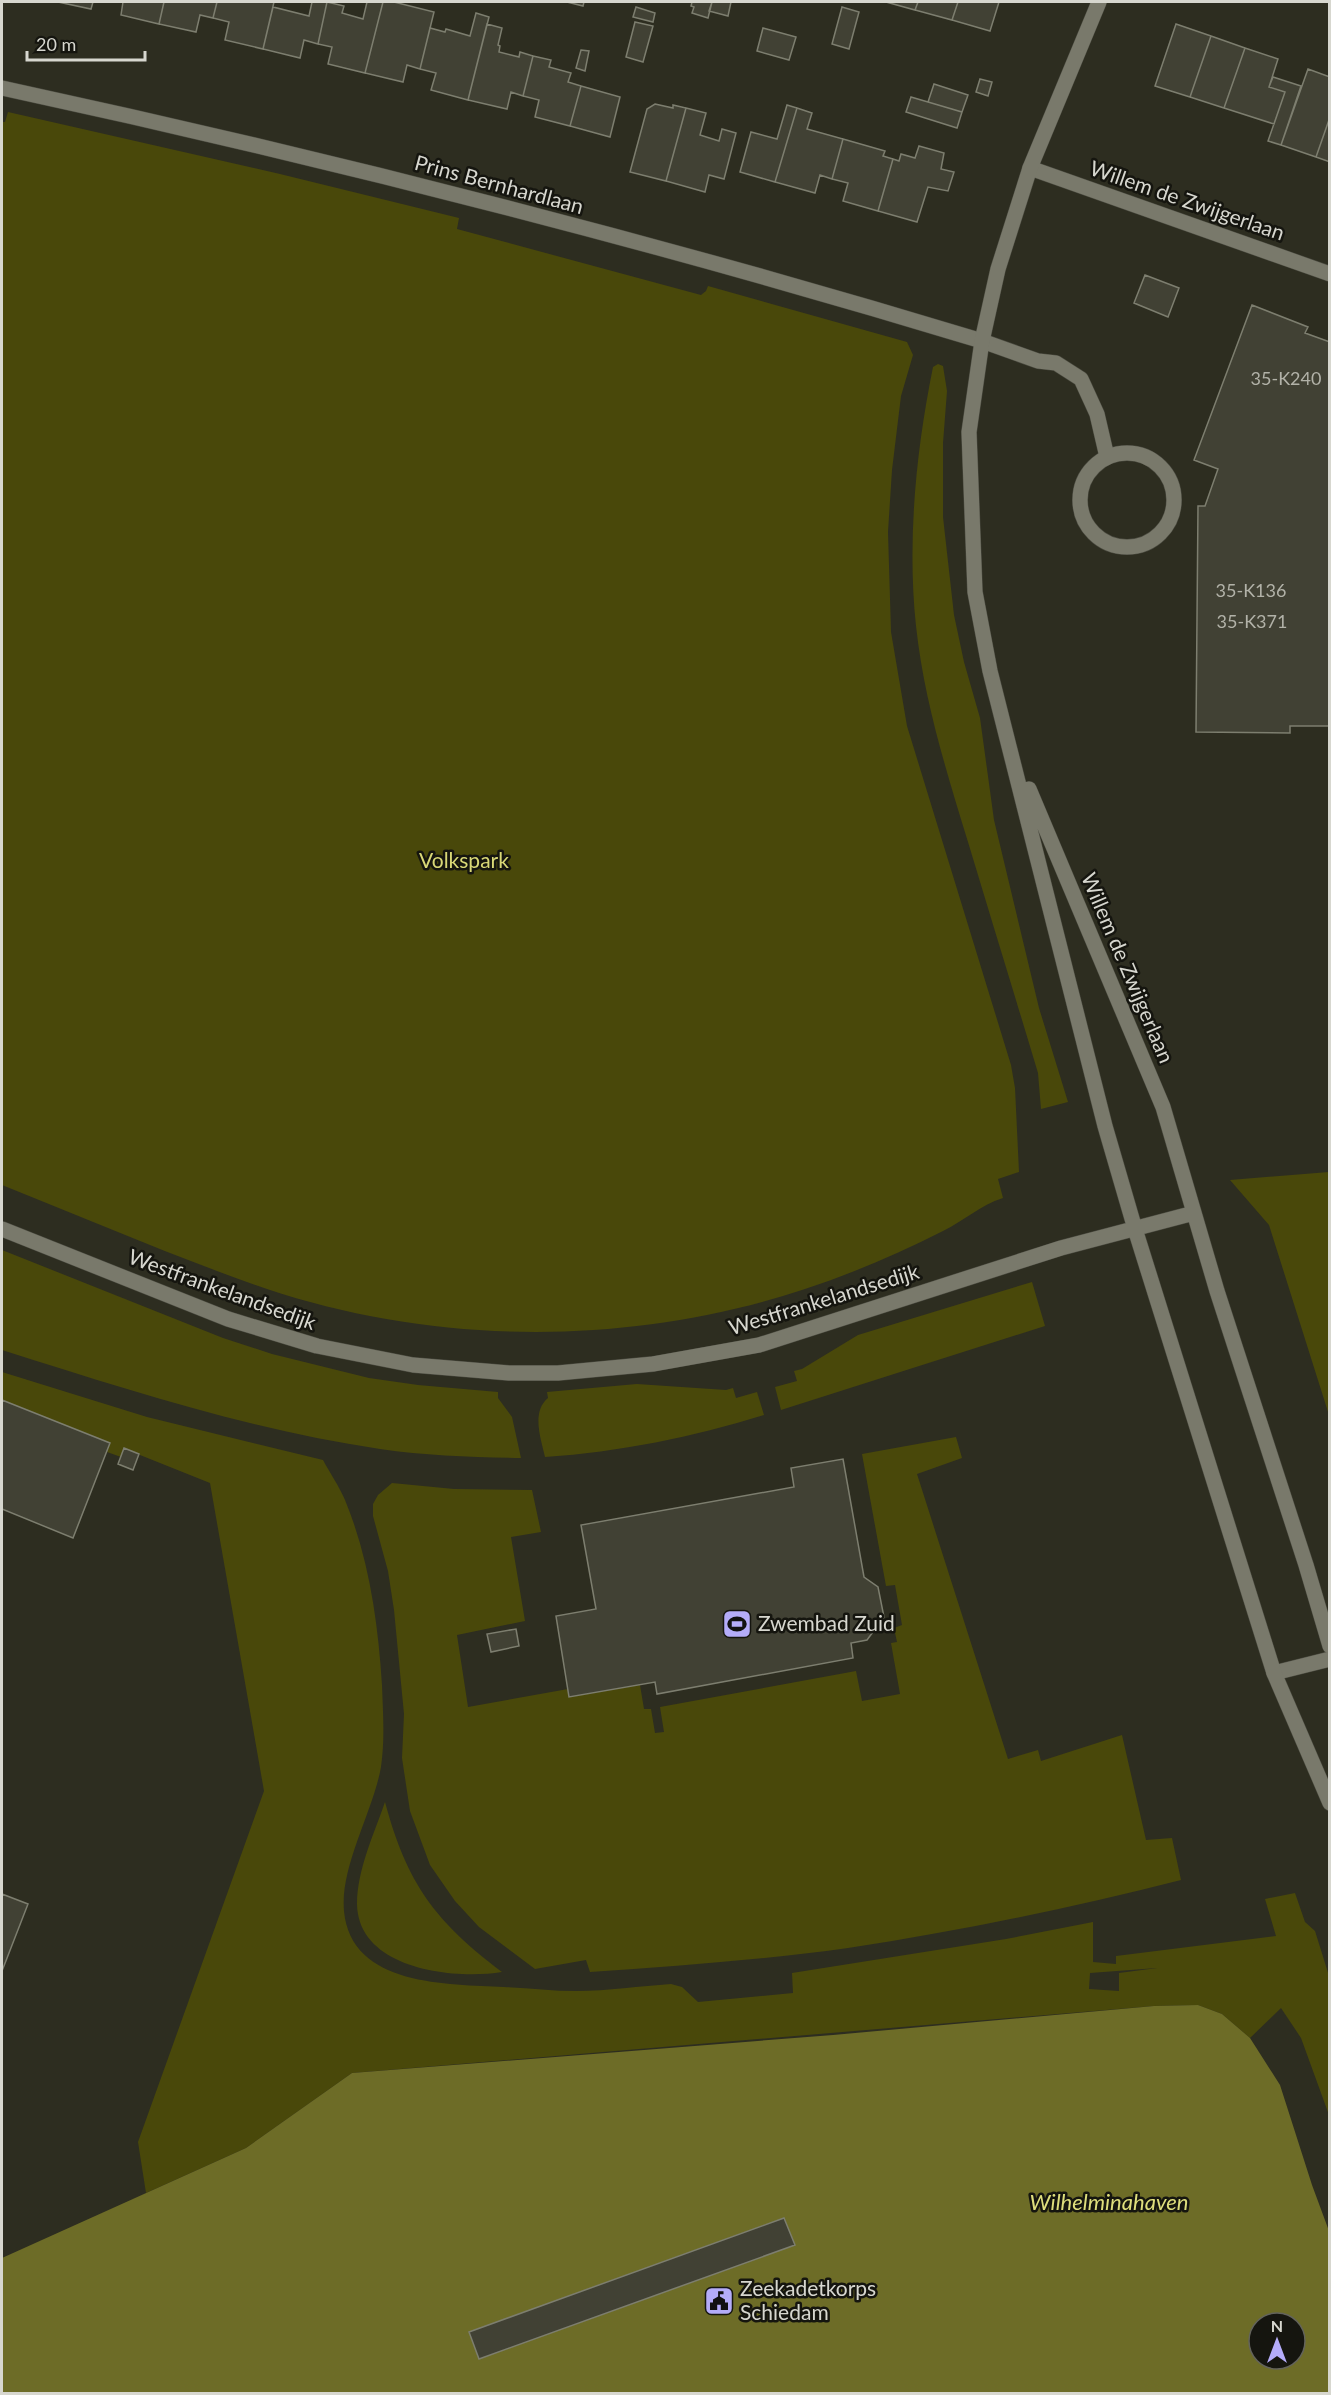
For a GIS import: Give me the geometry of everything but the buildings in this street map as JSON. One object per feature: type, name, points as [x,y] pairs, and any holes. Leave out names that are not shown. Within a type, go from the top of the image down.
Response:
[{"type":"street","name":"Willem de Zwijgerlaan","points":[[1099,2],[1030,168],[998,269],[982,341],[969,432],[975,592],[990,671],[1103,1116],[1135,1229]]},
{"type":"street","name":"Prins Bernhardlaan","points":[[2,88],[115,112],[445,192],[751,274],[982,341],[1038,362],[1056,363],[1081,379],[1097,414],[1107,457]]},
{"type":"street","name":"Willem de Zwijgerlaan","points":[[1030,168],[1329,274]]},
{"type":"street","points":[[1124,453],[1143,455],[1160,465],[1170,480],[1175,497],[1172,515],[1162,532],[1148,543],[1129,548],[1112,545],[1095,535],[1084,520],[1080,503],[1082,484],[1091,468],[1107,457],[1124,453]]},
{"type":"street","name":"Willem de Zwijgerlaan","points":[[1009,743],[1163,1107],[1194,1213]]},
{"type":"street","points":[[1194,1213],[1217,1292],[1306,1564],[1329,1646]]},
{"type":"street","name":"Westfrankelandsedijk","points":[[2,1229],[228,1318],[317,1346],[413,1365],[509,1373],[558,1373],[653,1364],[759,1345],[1061,1248],[1194,1213]]},
{"type":"street","points":[[1135,1229],[1274,1673],[1329,1803]]},
{"type":"street","points":[[1274,1673],[1329,1659]]},
{"type":"green space","name":"Volkspark","points":[[8,112],[280,174],[459,218],[457,229],[701,295],[708,286],[907,342],[913,355],[901,396],[892,470],[888,532],[891,632],[907,726],[1011,1065],[1015,1088],[1019,1172],[998,1179],[1003,1198],[909,1248],[802,1290],[737,1308],[671,1321],[603,1329],[534,1332],[466,1329],[398,1321],[332,1308],[233,1277],[2,1185],[2,122],[5,122]]},
{"type":"green space","points":[[938,364],[943,366],[947,391],[943,443],[943,517],[954,615],[964,662],[980,718],[994,820],[1039,1008],[1068,1102],[1041,1109],[1038,1073],[944,762],[930,708],[916,626],[912,561],[915,496],[927,399],[933,367]]},
{"type":"green space","points":[[1330,1172],[1329,1415],[1269,1225],[1230,1180]]},
{"type":"green space","points":[[2,1250],[223,1338],[272,1354],[369,1378],[498,1392],[498,1398],[512,1417],[521,1458],[450,1456],[332,1441],[236,1420],[2,1350]]},
{"type":"green space","points":[[1032,1282],[1045,1326],[781,1410],[775,1387],[797,1381],[794,1371],[802,1369],[858,1335]]},
{"type":"green space","points":[[2,1372],[147,1417],[323,1460],[345,1500],[353,1522],[366,1567],[378,1638],[383,1716],[381,1767],[347,1876],[344,1911],[351,1936],[364,1955],[383,1968],[431,1982],[558,1991],[671,1984],[682,1987],[698,2002],[793,1993],[792,1973],[1006,1939],[1093,1922],[1093,1962],[1116,1964],[1116,1956],[1276,1936],[1265,1899],[1295,1893],[1305,1922],[1315,1931],[1329,1976],[1329,2115],[1301,2038],[1281,2008],[1250,2038],[1222,2014],[1198,2005],[1154,2006],[352,2073],[246,2148],[146,2193],[138,2142],[264,1791],[210,1483],[125,1449],[121,1457],[107,1452],[110,1443],[2,1400]],"holes":[[[1157,1968],[1119,1973],[1119,1991],[1089,1989],[1090,1973]]]},
{"type":"green space","points":[[637,1384],[726,1390],[733,1388],[736,1398],[757,1392],[764,1415],[656,1442],[545,1457],[539,1418],[543,1404],[548,1398],[547,1392]]},
{"type":"green space","points":[[956,1437],[962,1458],[917,1474],[1008,1759],[1038,1750],[1041,1761],[1122,1735],[1146,1840],[1172,1838],[1181,1880],[1015,1918],[848,1948],[687,1965],[590,1972],[586,1960],[535,1969],[479,1927],[455,1901],[430,1865],[410,1811],[402,1758],[404,1714],[394,1610],[388,1571],[373,1516],[373,1504],[378,1495],[392,1483],[454,1489],[532,1490],[541,1532],[511,1537],[525,1621],[457,1635],[468,1707],[568,1689],[569,1697],[640,1685],[644,1709],[651,1709],[655,1733],[664,1732],[660,1707],[856,1671],[862,1701],[900,1694],[891,1643],[897,1642],[894,1628],[902,1625],[895,1585],[886,1586],[862,1454]]},
{"type":"green space","points":[[385,1802],[403,1856],[427,1899],[459,1935],[502,1972],[459,1974],[435,1971],[390,1956],[373,1943],[362,1926],[357,1904],[358,1891],[367,1852]]},
{"type":"water","name":"Wilhelminahaven","points":[[1198,2005],[1222,2014],[1250,2038],[1280,2085],[1329,2231],[1329,2393],[2,2393],[2,2258],[246,2148],[352,2073],[833,2035],[1154,2006]]},
{"type":"place","name":"Zwembad Zuid","points":[[737,1624]]},
{"type":"place","name":"Zeekadetkorps Schiedam","points":[[719,2301]]}]
